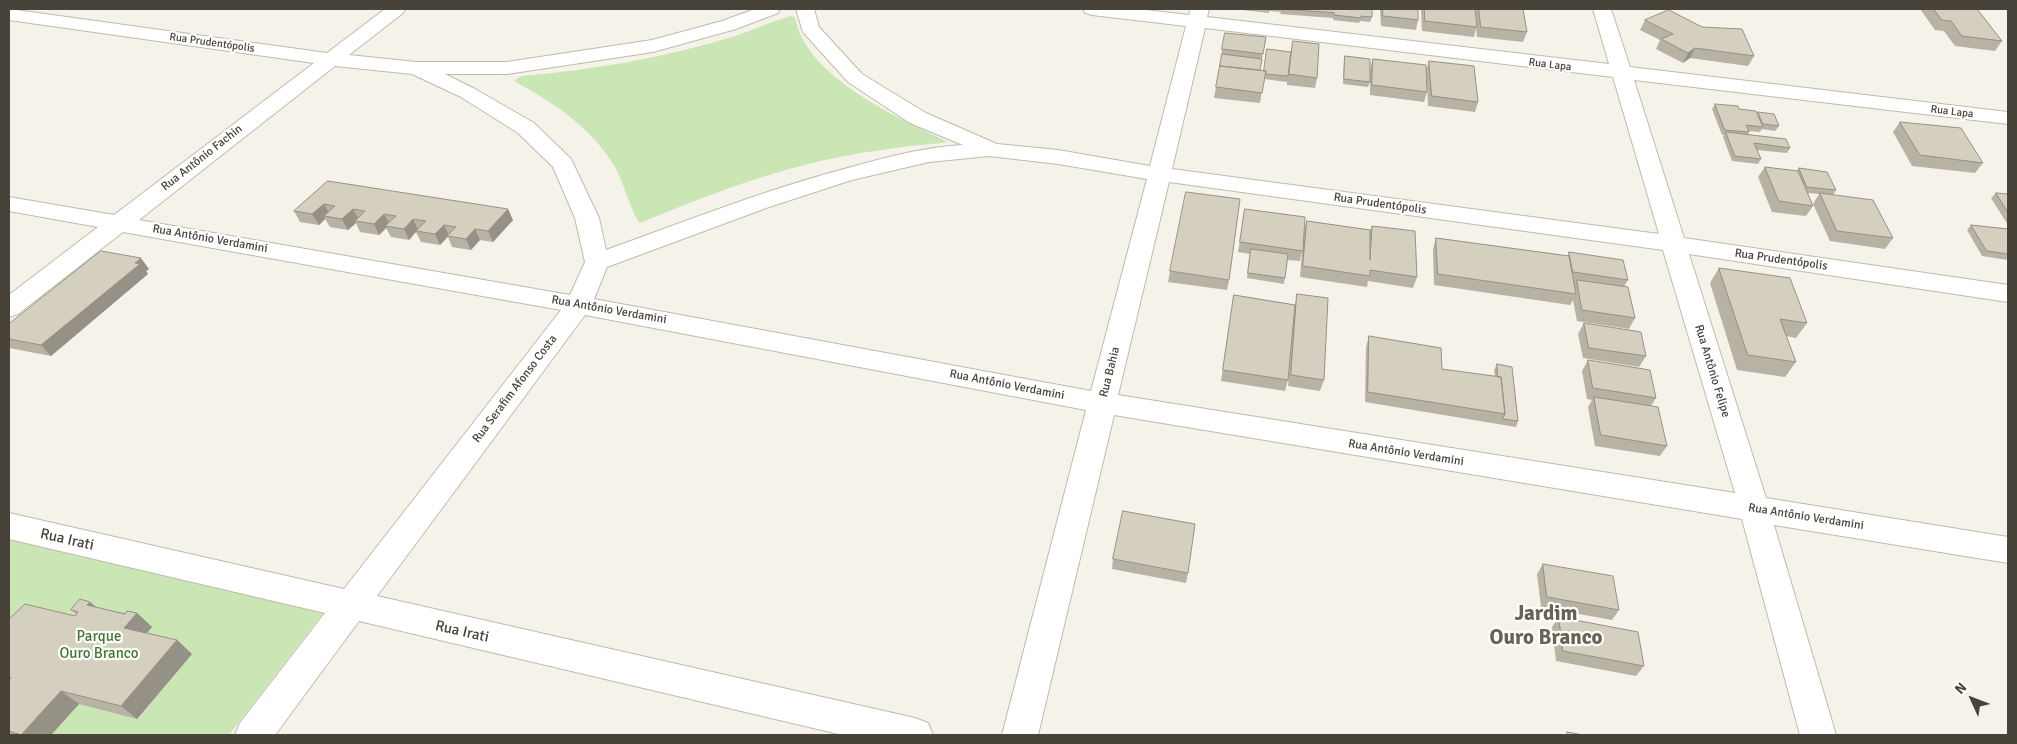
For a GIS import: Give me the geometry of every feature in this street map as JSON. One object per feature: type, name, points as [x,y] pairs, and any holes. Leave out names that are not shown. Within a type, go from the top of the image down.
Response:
[{"type":"street","name":"Rua Antônio Fachin","points":[[9,308],[396,9]]},
{"type":"street","points":[[416,68],[507,68],[654,46],[729,25],[771,9]]},
{"type":"street","name":"Rua Prudentópolis","points":[[805,9],[810,28],[855,78],[918,118],[993,150],[1058,157],[1159,174],[1674,244],[2008,293]]},
{"type":"street","name":"Rua Lapa","points":[[1092,9],[1199,15],[1622,73],[2008,118]]},
{"type":"street","name":"Rua Antônio Felipe","points":[[1602,9],[1754,509],[1818,735]]},
{"type":"street","name":"Rua Prudentópolis","points":[[9,14],[329,59],[416,68]]},
{"type":"street","name":"Rua Bahia","points":[[1020,735],[1199,15]]},
{"type":"street","points":[[416,68],[468,93],[526,128],[564,164],[587,218],[597,262],[751,204],[834,177],[930,155],[993,150]]},
{"type":"street","name":"Rua Antônio Verdamini","points":[[9,204],[578,304],[1102,403],[2008,550]]},
{"type":"street","name":"Rua Serafim Afonso Costa","points":[[253,735],[578,304],[597,262]]},
{"type":"street","name":"Rua Irati","points":[[9,526],[351,607],[915,735]]},
{"type":"green space","points":[[790,16],[795,17],[802,39],[816,58],[835,77],[881,108],[948,142],[861,153],[787,170],[723,190],[640,223],[615,167],[595,140],[557,107],[514,81],[521,76],[601,67],[680,51],[732,37]]},
{"type":"green space","name":"Parque Ouro Branco","points":[[9,532],[328,607],[229,735],[9,735]]},
{"type":"building","points":[[1281,9],[1372,9],[1372,17],[1361,16],[1361,18],[1334,15],[1334,13]]},
{"type":"building","points":[[1383,9],[1418,9],[1418,20],[1383,16]]},
{"type":"building","points":[[1425,9],[1475,9],[1477,27],[1425,21]]},
{"type":"building","points":[[1479,9],[1523,9],[1527,32],[1481,27]]},
{"type":"building","points":[[1934,9],[1977,9],[2002,41],[1962,36],[1951,21],[1942,20]]},
{"type":"building","points":[[1669,10],[1702,27],[1742,29],[1754,56],[1695,48],[1688,53],[1661,39],[1673,34],[1645,20]]},
{"type":"building","points":[[1225,33],[1266,37],[1263,54],[1222,49]]},
{"type":"building","points":[[1293,41],[1319,44],[1317,78],[1289,74]]},
{"type":"building","points":[[1267,49],[1291,52],[1288,76],[1265,74]]},
{"type":"building","points":[[1222,54],[1262,59],[1260,70],[1220,66]]},
{"type":"building","points":[[1345,56],[1370,59],[1370,82],[1344,79]]},
{"type":"building","points":[[1373,59],[1426,65],[1427,92],[1372,85]]},
{"type":"building","points":[[1429,61],[1474,66],[1478,102],[1432,96]]},
{"type":"building","points":[[1220,66],[1266,71],[1262,93],[1216,87]]},
{"type":"building","points":[[1715,104],[1738,106],[1739,109],[1756,111],[1763,127],[1746,125],[1749,132],[1725,130]]},
{"type":"building","points":[[1758,112],[1774,114],[1779,126],[1763,124]]},
{"type":"building","points":[[1900,122],[1961,128],[1983,163],[1920,155]]},
{"type":"building","points":[[1726,132],[1786,139],[1790,148],[1754,143],[1761,159],[1735,156]]},
{"type":"building","points":[[1765,167],[1798,171],[1813,206],[1779,201]]},
{"type":"building","points":[[1799,168],[1827,172],[1836,190],[1807,187]]},
{"type":"building","points":[[328,181],[508,209],[488,231],[475,229],[466,239],[447,236],[456,227],[444,225],[435,234],[416,231],[426,221],[413,219],[404,229],[385,226],[396,216],[384,214],[374,224],[355,221],[365,211],[353,209],[342,219],[324,216],[335,206],[324,204],[312,214],[294,211]]},
{"type":"building","points":[[1186,192],[1240,199],[1229,280],[1170,271]]},
{"type":"building","points":[[1820,193],[1873,200],[1893,238],[1837,231]]},
{"type":"building","points":[[1996,193],[2008,194],[2008,212]]},
{"type":"building","points":[[1245,209],[1305,217],[1303,251],[1240,242]]},
{"type":"building","points":[[1307,221],[1370,230],[1370,260],[1372,226],[1415,231],[1417,277],[1370,270],[1370,276],[1303,266]]},
{"type":"building","points":[[1971,225],[2008,229],[2008,254],[1987,251]]},
{"type":"building","points":[[1436,238],[1569,256],[1576,294],[1438,274]]},
{"type":"building","points":[[1251,249],[1288,254],[1285,278],[1248,273]]},
{"type":"building","points":[[101,251],[141,258],[135,263],[140,264],[41,345],[9,339],[9,324]]},
{"type":"building","points":[[1569,252],[1623,260],[1628,280],[1573,272]]},
{"type":"building","points":[[1719,268],[1790,278],[1807,323],[1780,319],[1796,362],[1748,355]]},
{"type":"building","points":[[1577,280],[1628,287],[1635,318],[1582,310]]},
{"type":"building","points":[[1297,294],[1328,298],[1324,380],[1291,375]]},
{"type":"building","points":[[1234,295],[1295,305],[1288,380],[1223,370]]},
{"type":"building","points":[[1584,323],[1641,332],[1646,356],[1589,348]]},
{"type":"building","points":[[1369,336],[1441,348],[1442,369],[1501,377],[1505,414],[1368,392]]},
{"type":"building","points":[[1588,360],[1650,370],[1656,398],[1593,388]]},
{"type":"building","points":[[1497,364],[1512,367],[1518,421],[1502,419],[1505,414],[1501,377],[1498,377]]},
{"type":"building","points":[[1594,397],[1658,407],[1667,446],[1601,435]]},
{"type":"building","points":[[1123,511],[1195,524],[1188,573],[1113,559]]},
{"type":"building","points":[[1543,564],[1613,576],[1619,610],[1547,597]]},
{"type":"building","points":[[80,599],[90,602],[87,605],[125,614],[127,611],[137,613],[124,628],[177,640],[121,706],[61,691],[21,735],[9,731],[9,680],[11,678],[9,677],[9,619],[25,604],[75,616],[78,612],[71,610]]},
{"type":"building","points":[[1559,617],[1638,632],[1644,666],[1563,651]]},
{"type":"building","points":[[1567,732],[1583,735],[1568,735]]},
{"type":"district","name":"Jardim Ouro Branco","points":[[1546,626]]}]
